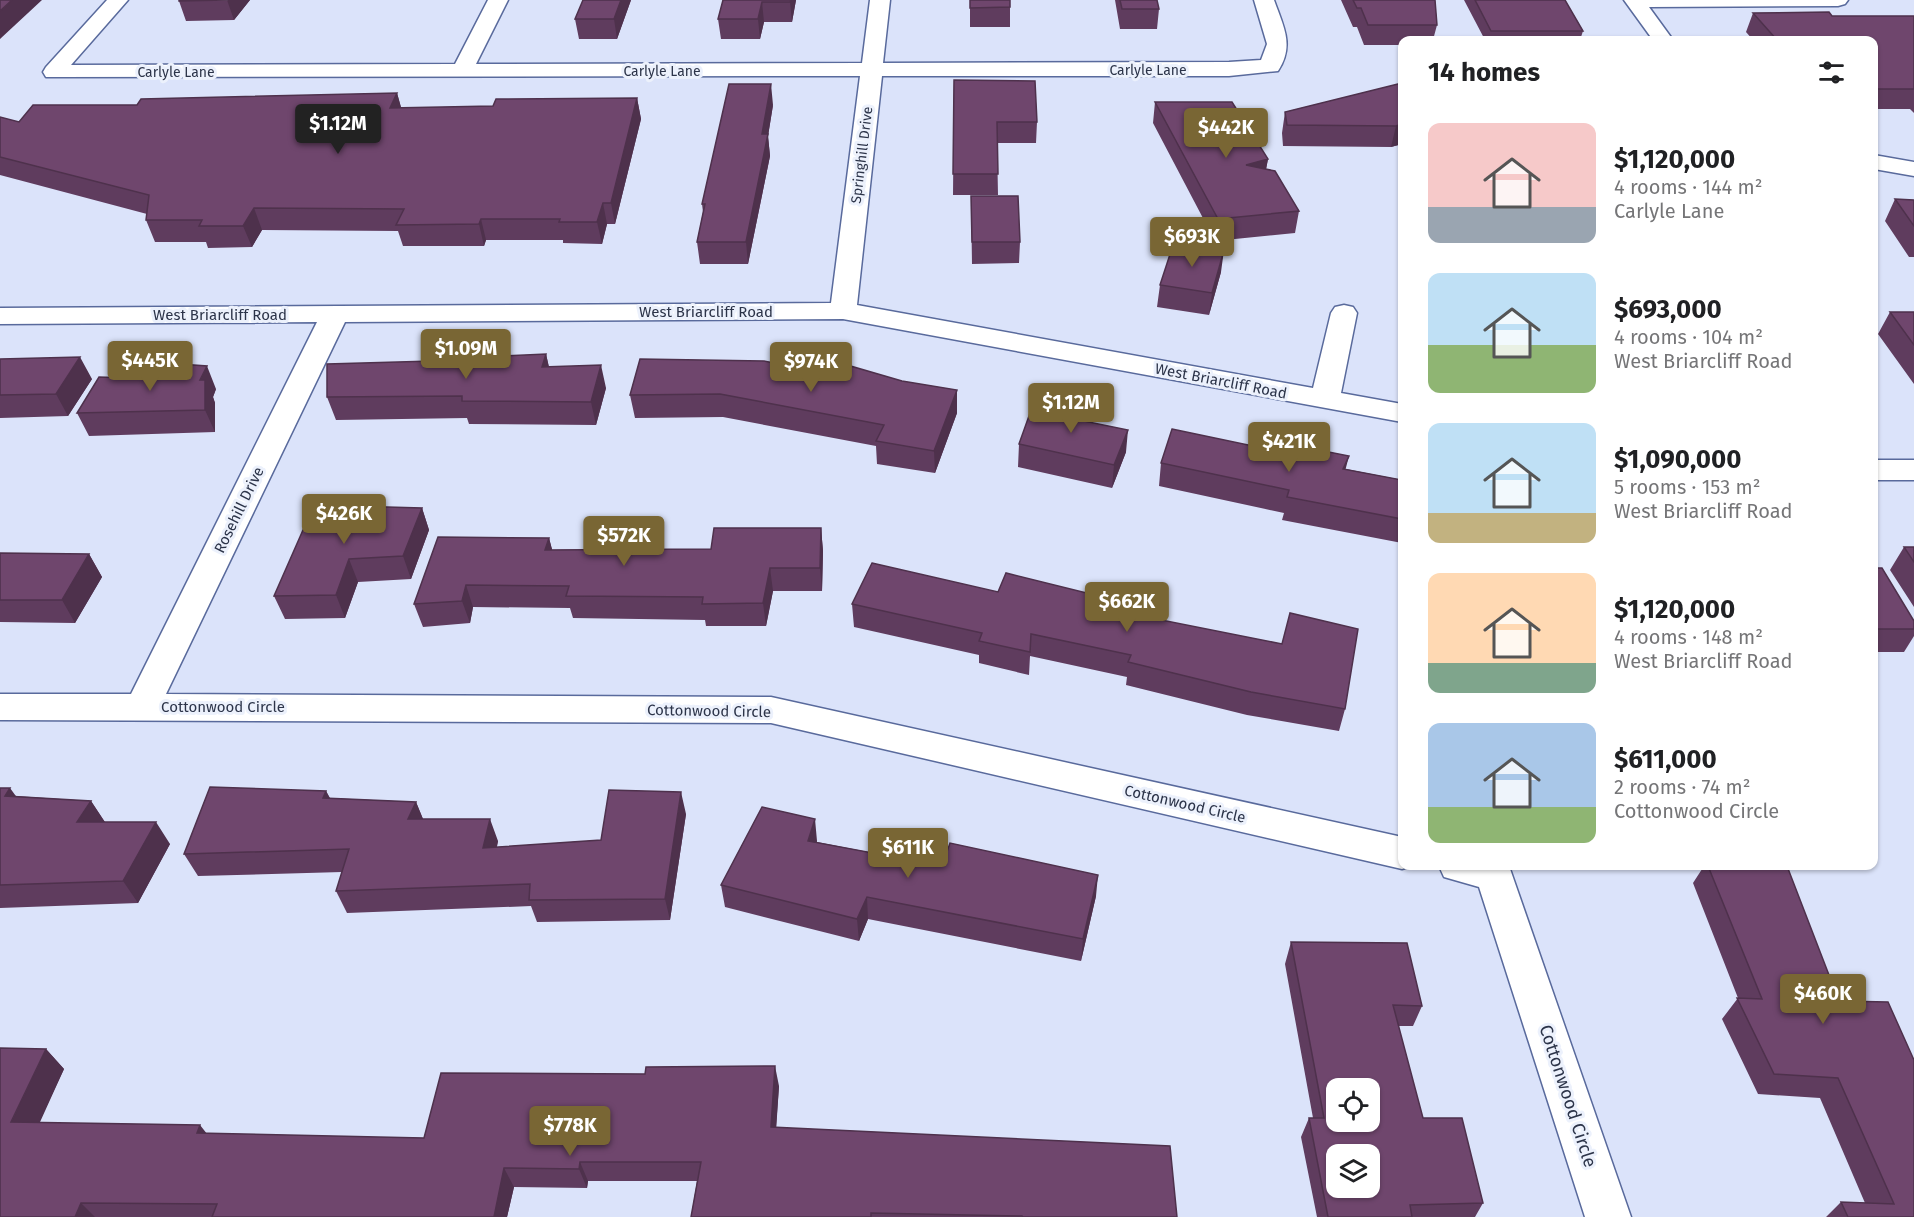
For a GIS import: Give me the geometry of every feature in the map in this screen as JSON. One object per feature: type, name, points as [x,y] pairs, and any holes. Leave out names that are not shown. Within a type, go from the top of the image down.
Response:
[{"type":"street","name":"Carlyle Lane","points":[[118,0],[54,72],[1229,69],[1270,66],[1278,44],[1264,0]]},
{"type":"street","points":[[462,71],[498,0]]},
{"type":"street","name":"Springhill Drive","points":[[843,310],[880,0]]},
{"type":"street","points":[[1634,0],[1838,0]]},
{"type":"street","points":[[1634,0],[1660,36]]},
{"type":"street","points":[[1878,163],[1914,169]]},
{"type":"street","name":"West Briarcliff Road","points":[[0,316],[843,310],[1398,412]]},
{"type":"street","points":[[1325,400],[1344,313]]},
{"type":"street","name":"Rosehill Drive","points":[[142,707],[335,314]]},
{"type":"street","points":[[1878,470],[1914,470]]},
{"type":"street","name":"Cottonwood Circle","points":[[0,707],[771,710],[1398,852]]},
{"type":"street","name":"Cottonwood Circle","points":[[1476,870],[1494,874],[1608,1217]]},
{"type":"building","points":[[0,0],[12,0],[0,11]]},
{"type":"building","points":[[179,0],[227,0],[179,1]]},
{"type":"building","points":[[583,0],[621,0],[614,19],[575,19]]},
{"type":"building","points":[[723,0],[791,0],[790,2],[762,2],[758,19],[718,19]]},
{"type":"building","points":[[970,0],[1010,0],[1010,7],[970,8]]},
{"type":"building","points":[[1120,0],[1157,0],[1159,9],[1122,9]]},
{"type":"building","points":[[1353,0],[1435,0],[1437,25],[1368,25],[1361,8],[1357,8]]},
{"type":"building","points":[[1475,0],[1565,0],[1583,31],[1491,31]]},
{"type":"building","points":[[1829,12],[1832,16],[1914,16],[1914,89],[1878,89],[1878,36],[1773,36],[1753,13]]},
{"type":"building","points":[[954,80],[1035,81],[1037,122],[997,122],[998,174],[953,174]]},
{"type":"building","points":[[729,84],[771,84],[762,134],[768,134],[746,242],[697,242],[705,204],[702,204]]},
{"type":"building","points":[[1398,84],[1398,125],[1396,126],[1287,125],[1285,112]]},
{"type":"building","points":[[397,93],[390,108],[493,106],[496,99],[637,98],[611,203],[603,203],[597,222],[559,222],[560,219],[481,219],[479,224],[396,225],[404,209],[254,208],[243,226],[199,226],[202,220],[146,220],[149,195],[0,157],[0,117],[19,122],[33,105],[137,105],[141,99]]},
{"type":"building","points":[[1155,102],[1232,102],[1268,159],[1246,165],[1275,171],[1299,211],[1218,219]]},
{"type":"building","points":[[971,196],[1018,196],[1020,242],[972,242]]},
{"type":"building","points":[[1895,199],[1914,200],[1914,226]]},
{"type":"building","points":[[1174,242],[1224,250],[1212,293],[1160,285]]},
{"type":"building","points":[[1890,312],[1914,312],[1914,345]]},
{"type":"building","points":[[546,354],[542,367],[601,365],[591,402],[462,401],[462,396],[327,397],[327,364],[504,359],[504,356]]},
{"type":"building","points":[[80,357],[56,394],[0,395],[0,359]]},
{"type":"building","points":[[640,359],[764,361],[833,375],[840,363],[902,381],[957,390],[934,451],[876,441],[884,425],[720,394],[630,395]]},
{"type":"building","points":[[165,363],[207,366],[200,380],[205,380],[205,410],[77,413],[99,377],[157,379]]},
{"type":"building","points":[[1035,399],[1077,408],[1074,419],[1128,430],[1114,465],[1019,444]]},
{"type":"building","points":[[1172,429],[1301,456],[1304,447],[1349,456],[1343,469],[1398,479],[1398,518],[1287,497],[1289,490],[1161,463]]},
{"type":"building","points":[[314,505],[422,508],[403,556],[349,559],[336,595],[274,596]]},
{"type":"building","points":[[714,528],[821,528],[820,568],[770,568],[763,603],[702,604],[703,597],[566,596],[569,586],[466,585],[462,601],[414,604],[438,537],[549,538],[545,550],[711,549]]},
{"type":"building","points":[[1904,547],[1914,547],[1914,562]]},
{"type":"building","points":[[0,553],[89,554],[62,600],[0,600]]},
{"type":"building","points":[[872,563],[998,592],[1006,573],[1115,600],[1111,610],[1282,644],[1290,613],[1358,629],[1345,709],[1251,692],[1128,662],[1131,655],[1031,634],[1030,652],[979,641],[982,633],[852,604]]},
{"type":"building","points":[[1878,568],[1882,568],[1914,621],[1914,629],[1878,629]]},
{"type":"building","points":[[210,787],[326,791],[323,798],[416,802],[408,819],[490,819],[483,848],[601,840],[609,790],[681,792],[665,899],[529,900],[530,884],[336,891],[349,849],[184,854]]},
{"type":"building","points":[[0,788],[10,788],[5,796],[91,801],[77,822],[156,822],[123,881],[0,885]]},
{"type":"building","points":[[762,807],[815,819],[808,841],[942,866],[950,843],[1098,875],[1083,939],[867,897],[857,919],[721,885]]},
{"type":"building","points":[[1710,870],[1789,870],[1839,1001],[1888,1002],[1914,1060],[1914,1217],[1848,1217],[1841,1202],[1894,1204],[1838,1078],[1774,1074],[1737,998],[1762,999]]},
{"type":"building","points":[[1291,942],[1407,943],[1422,1006],[1393,1005],[1423,1118],[1462,1118],[1483,1203],[1410,1205],[1412,1217],[1328,1217],[1309,1118],[1324,1118]]},
{"type":"building","points":[[0,1048],[46,1049],[11,1122],[200,1125],[197,1133],[424,1138],[441,1073],[645,1074],[646,1067],[775,1066],[771,1127],[1170,1146],[1177,1217],[1023,1217],[871,1213],[871,1217],[691,1217],[701,1162],[580,1162],[579,1169],[504,1168],[494,1217],[212,1217],[217,1204],[81,1203],[75,1217],[0,1217]]}]
